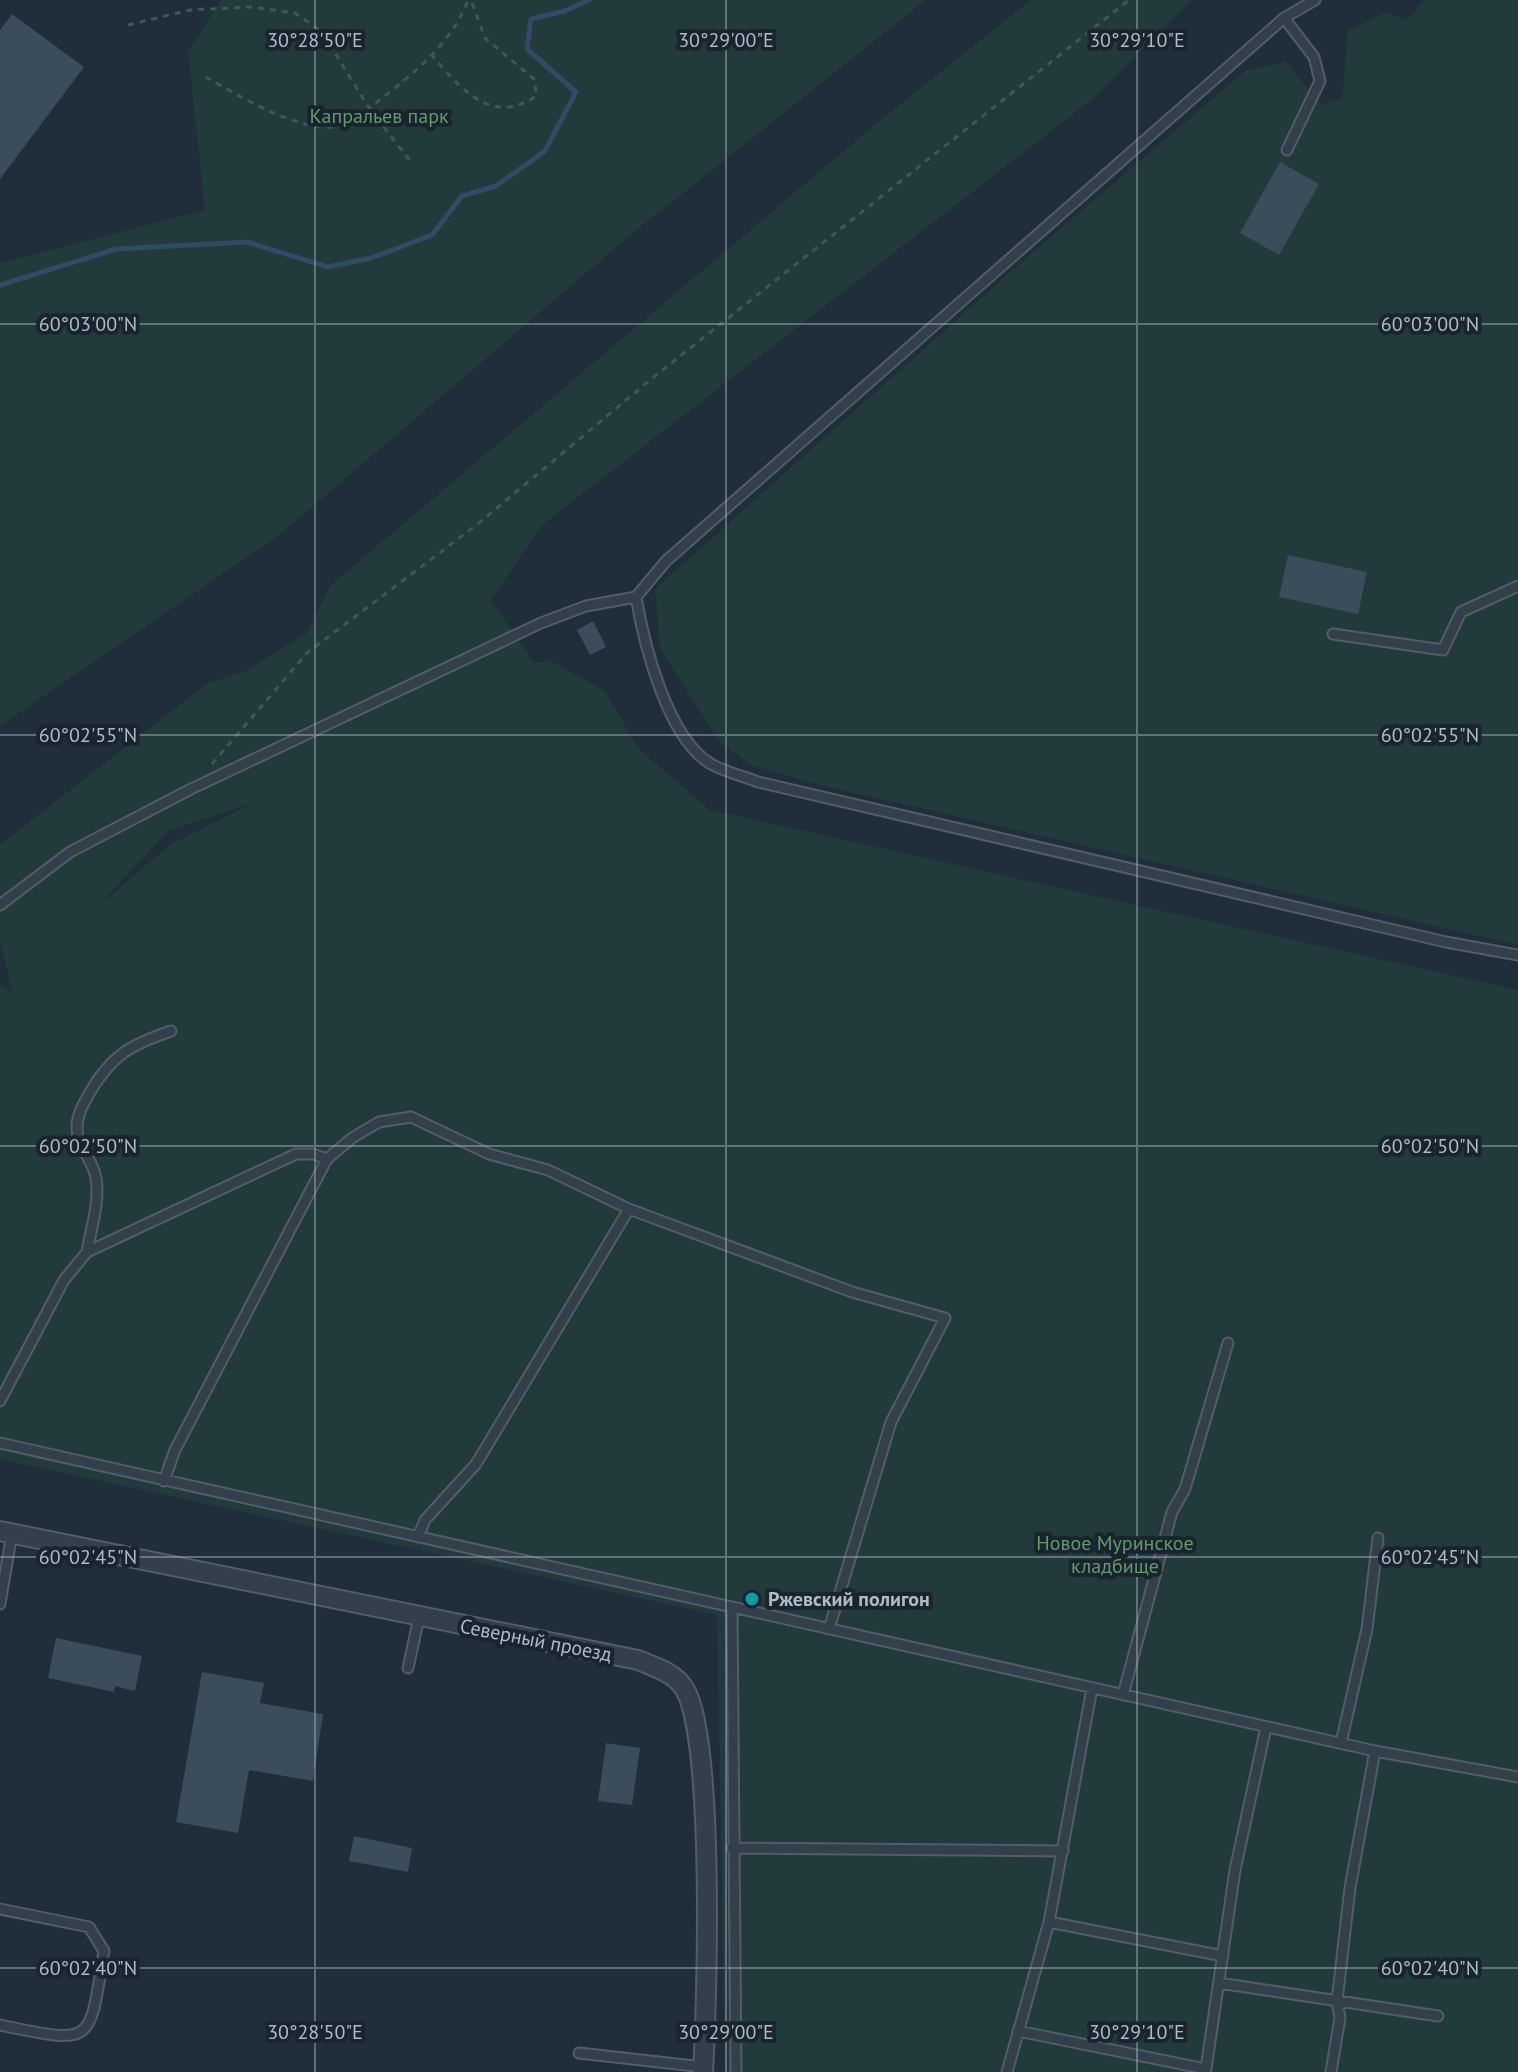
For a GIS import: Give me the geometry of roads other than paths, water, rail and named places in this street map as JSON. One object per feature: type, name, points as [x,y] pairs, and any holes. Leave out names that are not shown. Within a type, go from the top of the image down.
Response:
[{"type":"street","name":"Северный проезд","points":[[6,1532],[638,1660],[673,1675],[683,1686],[697,1722],[702,1775],[704,2070]]},
{"type":"lane","points":[[0,905],[70,852],[205,782],[541,623],[586,606],[636,597],[666,561],[1284,18],[1315,0]]},
{"type":"lane","points":[[1284,18],[1314,57],[1320,81],[1287,150]]},
{"type":"lane","points":[[1333,634],[1443,650],[1461,612],[1518,586]]},
{"type":"lane","points":[[636,597],[645,650],[674,715],[692,748],[711,764],[773,786],[1446,942],[1518,955]]},
{"type":"lane","points":[[87,1252],[97,1180],[91,1159],[79,1142],[76,1125],[81,1107],[106,1065],[125,1050],[171,1031]]},
{"type":"lane","points":[[164,1481],[175,1450],[327,1159],[352,1138],[379,1122],[411,1117],[489,1154],[548,1170],[629,1209],[852,1292],[945,1318],[891,1422],[829,1629]]},
{"type":"lane","points":[[0,1401],[64,1280],[87,1252],[296,1154],[313,1154],[327,1159]]},
{"type":"lane","points":[[418,1537],[425,1520],[476,1464],[629,1209]]},
{"type":"lane","points":[[1123,1695],[1172,1512],[1185,1489],[1228,1343]]},
{"type":"lane","points":[[0,1443],[1375,1751],[1518,1777]]},
{"type":"lane","points":[[0,1604],[6,1532]]},
{"type":"lane","points":[[1341,1743],[1367,1629],[1378,1538]]},
{"type":"lane","points":[[732,1609],[736,2072]]},
{"type":"lane","points":[[408,1668],[419,1617]]},
{"type":"lane","points":[[1007,2072],[1049,1922],[1092,1688]]},
{"type":"lane","points":[[1018,2031],[1206,2069],[1235,1870],[1266,1727]]},
{"type":"lane","points":[[1331,2072],[1340,2018],[1337,2001],[1350,1888],[1375,1751]]},
{"type":"lane","points":[[732,1848],[1063,1851]]},
{"type":"lane","points":[[0,1909],[89,1927],[104,1951],[93,2018],[82,2033],[63,2038],[0,2025]]},
{"type":"lane","points":[[1049,1922],[1223,1956]]},
{"type":"lane","points":[[1219,1983],[1438,2016]]},
{"type":"lane","points":[[579,2053],[704,2070]]},
{"type":"waterway","points":[[0,285],[116,249],[247,242],[328,267],[371,258],[432,235],[462,196],[496,186],[545,151],[576,92],[527,49],[531,19],[565,11],[589,0]]},
{"type":"place","name":"Ржевский полигон","points":[[752,1599]]},
{"type":"park label","name":"Капральев парк","points":[[379,116]]},
{"type":"park label","name":"Новое Муринское кладбище","points":[[1115,1554]]}]
